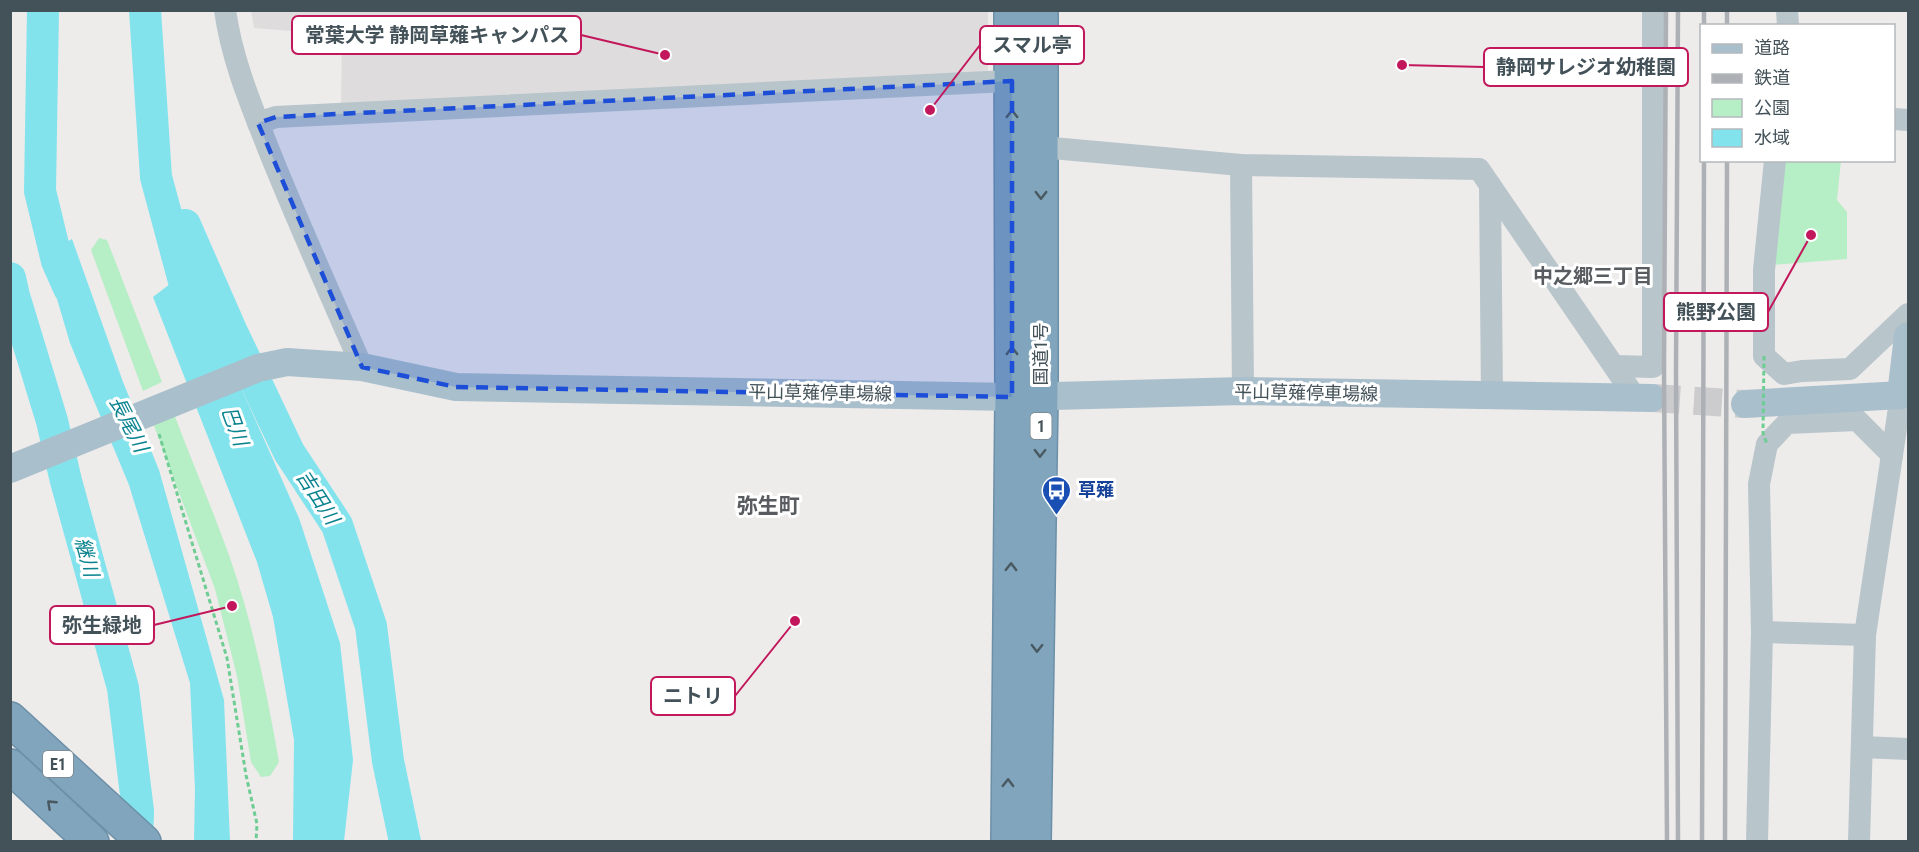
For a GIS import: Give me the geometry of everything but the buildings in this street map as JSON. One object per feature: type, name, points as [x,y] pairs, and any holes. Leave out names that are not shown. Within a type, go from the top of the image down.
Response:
[{"type":"highway","name":"国道1号","points":[[1008,842],[1027,396],[1041,147],[1011,10]]},
{"type":"highway","name":"国道1号","points":[[1034,842],[1027,396],[1026,80],[1041,10]]},
{"type":"highway","name":"E1","points":[[10,719],[144,842]]},
{"type":"highway","name":"E1","points":[[10,766],[92,842]]},
{"type":"main road","points":[[1745,404],[1905,394],[1908,336]]},
{"type":"main road","name":"平山草薙停車場線","points":[[10,469],[258,368],[287,362],[362,367],[456,387],[1027,396],[1243,391],[1644,398]]},
{"type":"street","points":[[225,10],[228,39],[247,95],[299,225],[362,367]]},
{"type":"street","points":[[1614,366],[1653,367],[1653,10]]},
{"type":"street","points":[[258,123],[276,117],[1026,80]]},
{"type":"street","points":[[1041,147],[1241,165],[1479,169],[1614,366],[1644,398]]},
{"type":"street","points":[[1775,162],[1764,270],[1764,356],[1784,374],[1850,369],[1908,314]]},
{"type":"street","points":[[1241,165],[1243,391]]},
{"type":"street","points":[[1490,185],[1492,396]]},
{"type":"street","points":[[1859,842],[1864,634],[1892,455],[1905,394]]},
{"type":"street","points":[[1757,842],[1762,632],[1759,484],[1767,444],[1788,423],[1857,420],[1892,455]]},
{"type":"street","points":[[1762,632],[1864,634]]},
{"type":"street","points":[[1862,747],[1908,749]]},
{"type":"path","points":[[1764,356],[1763,433],[1767,444]]},
{"type":"path","points":[[148,413],[227,658],[246,775],[257,824],[256,842]]},
{"type":"highlighted area","points":[[1012,81],[1012,397],[456,387],[362,367],[258,123],[276,117]]},
{"type":"shaded area","points":[[251,11],[988,11],[988,75],[341,104],[342,35],[254,28]]},
{"type":"green space","points":[[1782,162],[1841,162],[1837,200],[1847,212],[1847,259],[1772,265]]},
{"type":"green space","points":[[99,238],[107,240],[162,382],[143,391],[91,250]]},
{"type":"green space","points":[[174,414],[230,558],[252,633],[279,762],[270,776],[261,777],[251,762],[237,676],[215,589],[153,423]]},
{"type":"water","points":[[72,239],[123,382],[159,470],[224,700],[230,841],[194,841],[195,789],[190,683],[129,485],[70,343],[44,255]]},
{"type":"water","points":[[187,271],[299,518],[340,643],[353,760],[344,841],[293,841],[294,740],[273,617],[257,562],[153,297]]},
{"type":"waterway","name":"長尾川","points":[[43,10],[40,191],[57,261],[69,288]]},
{"type":"waterway","name":"巴川","points":[[145,10],[156,177],[195,316]]},
{"type":"waterway","name":"吉田川","points":[[185,225],[231,330],[289,452],[337,525],[371,626],[388,761],[405,842]]},
{"type":"waterway","name":"継川","points":[[10,278],[52,421],[66,481],[123,688],[138,811],[137,842]]},
{"type":"tunnel","points":[[1652,398],[1745,404]]},
{"type":"railway","points":[[1666,10],[1664,371],[1667,842]]},
{"type":"railway","points":[[1678,10],[1676,371],[1678,842]]},
{"type":"railway","points":[[1704,10],[1704,24]]},
{"type":"railway","points":[[1727,10],[1727,24]]},
{"type":"railway","points":[[1702,842],[1704,162]]},
{"type":"railway","points":[[1725,842],[1727,162]]},
{"type":"place","name":"常葉大学 静岡草薙キャンパス","points":[[665,55]]},
{"type":"place","name":"静岡サレジオ幼稚園","points":[[1402,65]]},
{"type":"place","name":"スマル亭","points":[[930,110]]},
{"type":"place","name":"熊野公園","points":[[1811,235]]},
{"type":"place","name":"草薙","points":[[1057,516]]},
{"type":"place","name":"弥生緑地","points":[[232,606]]},
{"type":"place","name":"ニトリ","points":[[795,621]]},
{"type":"district","name":"中之郷三丁目","points":[[1593,276]]},
{"type":"district","name":"弥生町","points":[[768,506]]}]
